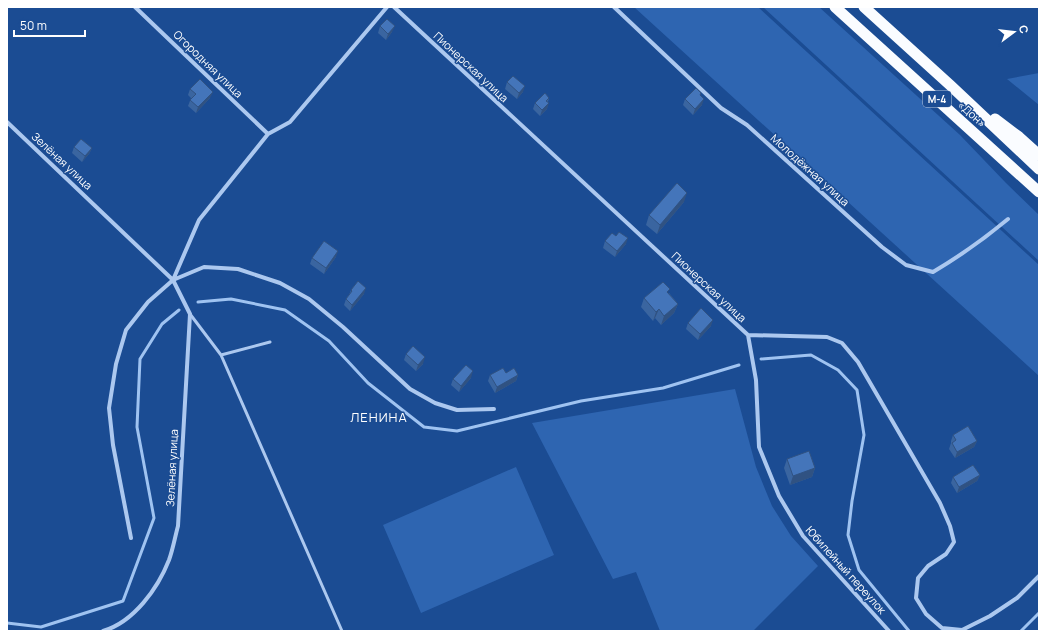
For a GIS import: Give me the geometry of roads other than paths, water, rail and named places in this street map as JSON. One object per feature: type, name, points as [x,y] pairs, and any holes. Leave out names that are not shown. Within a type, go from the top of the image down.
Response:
[{"type":"highway","name":"«Дон»","points":[[835,7],[1039,192]]},
{"type":"highway","name":"«Дон»","points":[[864,7],[1039,169]]},
{"type":"highway","points":[[950,85],[1019,137],[1039,155]]},
{"type":"highway","points":[[1006,162],[1039,199]]},
{"type":"street","name":"Огородняя улица","points":[[135,7],[268,134]]},
{"type":"street","points":[[173,280],[199,220],[268,134],[290,122],[387,7]]},
{"type":"street","name":"Пионерская улица","points":[[394,7],[748,335],[827,337],[842,342],[858,362],[940,503],[950,526],[954,542],[946,554],[928,566],[918,578],[916,598],[926,614],[942,628],[962,630],[990,616],[1017,598],[1039,576]]},
{"type":"street","name":"Молодёжная улица","points":[[614,7],[721,108],[746,125],[882,247],[906,265],[933,272],[961,256],[989,236],[1008,219]]},
{"type":"street","name":"Зелёная улица","points":[[7,122],[173,280],[190,314],[178,526],[169,560],[152,592],[132,615],[113,630],[103,631]]},
{"type":"street","points":[[131,538],[113,445],[109,408],[115,372],[126,330],[148,302],[173,280],[204,266],[238,269],[280,283],[309,299],[343,327],[410,389],[435,403],[457,410],[494,409]]},
{"type":"street","name":"Юбилейный переулок","points":[[748,335],[756,380],[759,446],[779,496],[803,536],[889,631]]},
{"type":"lane","points":[[190,314],[221,355],[342,631]]},
{"type":"lane","points":[[221,355],[270,342]]},
{"type":"waterway","points":[[198,302],[231,299],[285,310],[329,341],[368,383],[424,427],[457,431],[581,401],[663,388],[739,365]]},
{"type":"waterway","points":[[7,623],[41,627],[123,601],[154,518],[137,427],[140,359],[162,324],[179,310]]},
{"type":"waterway","points":[[761,359],[811,355],[838,370],[857,390],[864,435],[852,501],[848,535],[859,570],[909,631]]},
{"type":"waterway","points":[[1021,631],[1039,613]]},
{"type":"district","name":"ЛЕНИНА","points":[[379,417]]}]
